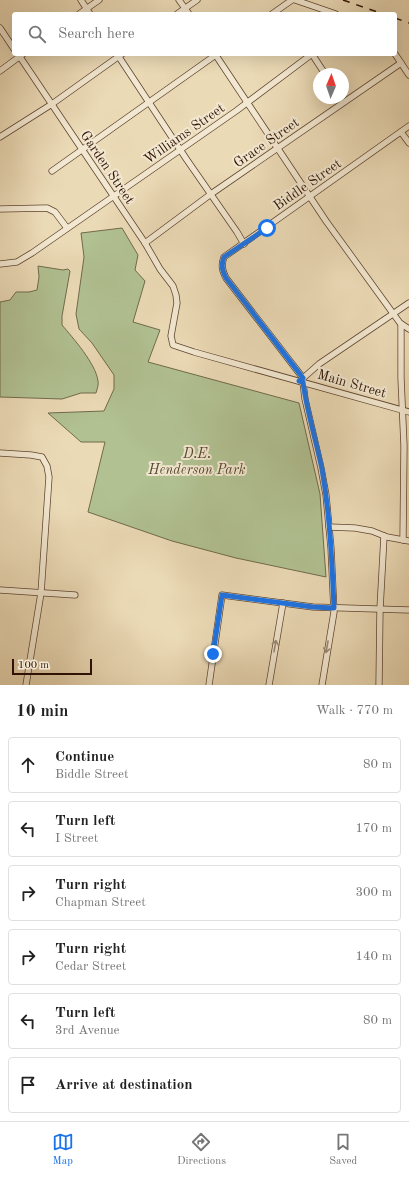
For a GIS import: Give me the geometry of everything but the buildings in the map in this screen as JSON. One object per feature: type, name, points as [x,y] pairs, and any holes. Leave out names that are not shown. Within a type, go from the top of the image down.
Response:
[{"type":"street","points":[[81,0],[88,11],[99,0]]},
{"type":"street","points":[[179,0],[187,11],[197,0]]},
{"type":"street","points":[[275,12],[292,0]]},
{"type":"street","points":[[295,0],[330,12]]},
{"type":"street","points":[[281,8],[284,12]]},
{"type":"street","points":[[0,28],[12,46]]},
{"type":"street","points":[[0,70],[19,56]]},
{"type":"street","name":"Garden Street","points":[[21,56],[145,243],[160,269],[173,286],[178,303],[171,336],[173,345]]},
{"type":"street","points":[[0,137],[52,104],[118,56]]},
{"type":"street","points":[[120,56],[148,102],[244,244]]},
{"type":"street","points":[[52,170],[213,56]]},
{"type":"street","points":[[217,56],[326,222],[393,313],[402,324],[409,329]]},
{"type":"street","name":"Williams Street","points":[[0,264],[12,263],[22,259],[248,102],[309,56]]},
{"type":"street","points":[[313,56],[321,68]]},
{"type":"street","points":[[396,56],[409,75]]},
{"type":"street","name":"Grace Street","points":[[349,96],[401,63]]},
{"type":"street","name":"Grace Street","points":[[145,243],[338,104]]},
{"type":"street","name":"Biddle Street","points":[[302,380],[222,272],[224,257],[409,126]]},
{"type":"street","points":[[401,132],[409,143]]},
{"type":"street","points":[[0,209],[46,208],[55,212],[67,228]]},
{"type":"street","points":[[322,685],[334,608],[329,527],[321,468],[302,380],[319,364],[409,303]]},
{"type":"street","points":[[329,527],[355,528],[406,540],[401,378],[402,324]]},
{"type":"street","name":"Main Street","points":[[173,345],[194,352],[302,380],[409,412]]},
{"type":"street","points":[[0,453],[42,457],[45,461],[49,478],[41,593],[26,685]]},
{"type":"street","points":[[379,685],[380,609],[384,536]]},
{"type":"street","points":[[0,590],[75,595]]},
{"type":"street","points":[[209,685],[222,595],[334,608],[409,610]]},
{"type":"street","points":[[269,685],[283,603]]},
{"type":"green space","name":"D.E. Henderson Park","points":[[122,228],[138,255],[135,270],[145,281],[133,322],[160,330],[148,362],[299,403],[320,494],[326,577],[236,558],[172,541],[88,512],[105,442],[81,442],[48,413],[104,411],[114,389],[114,375],[92,343],[79,329],[76,314],[84,257],[81,233]]},
{"type":"green space","points":[[38,266],[63,270],[68,269],[70,271],[62,316],[62,325],[89,359],[93,367],[98,382],[96,393],[81,393],[62,399],[0,397],[0,302],[10,300],[16,292],[29,292],[37,290],[39,277]]},
{"type":"railway","points":[[343,0],[377,12]]},
{"type":"railway","points":[[397,19],[409,23]]},
{"type":"route","points":[[213,654],[222,595],[313,607],[334,608],[331,548],[326,495],[316,442],[305,399],[303,382],[299,381],[303,378],[222,272],[224,257],[267,228]]}]
